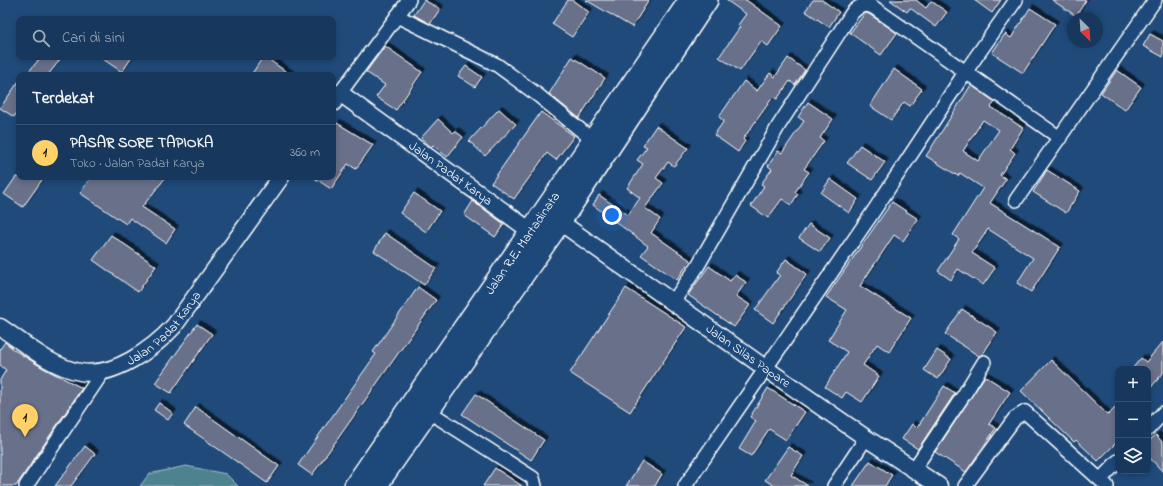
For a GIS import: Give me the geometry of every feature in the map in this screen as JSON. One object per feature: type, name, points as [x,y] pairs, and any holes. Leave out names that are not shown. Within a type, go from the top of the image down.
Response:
[{"type":"highway","name":"Jalan R.E. Martadinata","points":[[355,486],[532,232],[690,0]]},
{"type":"highway","name":"Jalan R.E. Martadinata","points":[[376,486],[560,222],[707,0]]},
{"type":"street","points":[[337,98],[410,0]]},
{"type":"street","points":[[685,486],[764,368],[871,215],[966,71],[1016,0]]},
{"type":"street","points":[[1016,200],[1155,0]]},
{"type":"street","points":[[673,302],[697,267],[755,163],[852,13],[859,6],[868,2],[1060,138]]},
{"type":"street","points":[[397,16],[497,65],[534,92],[594,141]]},
{"type":"street","name":"Jalan Padat Karya","points":[[337,98],[532,232]]},
{"type":"street","name":"Jalan Padat Karya","points":[[0,327],[38,353],[61,365],[79,372],[104,370],[144,352],[163,338],[174,326],[279,180]]},
{"type":"street","name":"Jalan Silas Papare","points":[[560,222],[764,368],[866,438],[940,486]]},
{"type":"street","points":[[914,469],[984,362]]},
{"type":"street","points":[[26,486],[104,370]]},
{"type":"street","points":[[428,411],[533,478],[535,486]]},
{"type":"street","points":[[965,486],[1015,418],[1024,412],[1104,483],[1115,466]]},
{"type":"street","points":[[1151,426],[1163,413]]},
{"type":"street","points":[[834,486],[866,438]]},
{"type":"green space","points":[[186,466],[226,474],[238,486],[140,486],[149,474]]},
{"type":"building","points":[[424,0],[440,9],[430,24],[414,15]]},
{"type":"building","points":[[568,0],[572,0],[589,12],[572,37],[552,24]]},
{"type":"building","points":[[586,0],[649,0],[632,27]]},
{"type":"building","points":[[726,0],[746,0],[782,26],[768,46],[761,41],[740,71],[719,57],[740,27],[738,25],[746,14]]},
{"type":"building","points":[[813,0],[822,0],[839,12],[829,27],[805,11]]},
{"type":"building","points":[[890,0],[916,0],[926,8],[931,1],[947,12],[936,27],[910,8],[907,12]]},
{"type":"building","points":[[974,0],[1001,0],[992,13]]},
{"type":"building","points":[[1052,0],[1086,0],[1078,12],[1070,12]]},
{"type":"building","points":[[1030,8],[1055,24],[1023,73],[992,53],[1005,34],[1011,38]]},
{"type":"building","points":[[865,13],[869,14],[897,33],[881,55],[850,33]]},
{"type":"building","points":[[1150,34],[1163,41],[1163,57],[1143,46]]},
{"type":"building","points":[[385,46],[422,72],[396,110],[376,97],[385,85],[366,72]]},
{"type":"building","points":[[572,57],[605,78],[579,118],[549,94]]},
{"type":"building","points":[[788,58],[805,70],[795,85],[790,81],[777,99],[773,97],[743,139],[745,141],[738,152],[714,135],[724,121],[719,117],[744,81],[757,91],[770,73],[775,77]]},
{"type":"building","points":[[38,60],[60,60],[50,72],[28,72]]},
{"type":"building","points":[[104,60],[130,60],[122,72]]},
{"type":"building","points":[[261,60],[269,60],[287,72],[253,72]]},
{"type":"building","points":[[466,66],[482,77],[475,87],[458,76]]},
{"type":"building","points":[[894,69],[922,89],[910,106],[904,102],[891,120],[870,106]]},
{"type":"building","points":[[1117,70],[1141,87],[1125,110],[1101,93]]},
{"type":"building","points":[[16,85],[16,114],[14,117],[0,108]]},
{"type":"building","points":[[971,85],[995,102],[991,107],[1023,128],[1010,149],[1015,153],[1000,175],[1006,179],[990,203],[1060,247],[1031,292],[1017,283],[1033,258],[988,229],[972,253],[995,268],[983,285],[958,269],[951,280],[938,271],[959,239],[953,235],[983,188],[960,173],[958,176],[926,156]],"holes":[[[983,120],[999,130],[978,161],[963,151]]]},
{"type":"building","points":[[808,102],[833,119],[820,138],[824,141],[804,169],[809,172],[795,192],[798,194],[791,205],[782,199],[768,218],[751,206],[764,186],[761,184],[772,169],[768,166],[778,151],[782,153],[804,121],[798,117]]},
{"type":"building","points":[[499,109],[516,124],[485,156],[469,141]]},
{"type":"building","points":[[541,112],[574,136],[556,160],[547,153],[514,199],[491,183]]},
{"type":"building","points":[[438,119],[453,133],[455,131],[463,137],[447,157],[433,145],[431,147],[421,138]]},
{"type":"building","points":[[337,123],[373,145],[356,169],[348,164],[331,189],[318,180],[336,180]]},
{"type":"building","points":[[656,126],[688,148],[674,166],[668,162],[656,178],[663,183],[645,208],[660,219],[651,233],[690,260],[677,280],[641,255],[648,246],[593,205],[599,195],[628,215],[640,198],[627,188],[643,164],[637,160],[647,147],[643,145]]},
{"type":"building","points":[[860,145],[885,162],[872,180],[847,163]]},
{"type":"building","points":[[1047,170],[1080,191],[1066,213],[1033,192]]},
{"type":"building","points":[[16,177],[16,180],[42,180],[23,207],[4,194]]},
{"type":"building","points":[[830,179],[858,199],[849,213],[821,193]]},
{"type":"building","points":[[89,180],[164,180],[142,207],[175,229],[166,243],[130,218],[126,224],[80,193]]},
{"type":"building","points":[[414,193],[440,211],[426,232],[400,213]]},
{"type":"building","points":[[473,201],[504,224],[495,237],[464,215]]},
{"type":"building","points":[[892,202],[918,219],[903,241],[894,235],[860,286],[911,318],[889,352],[877,344],[863,365],[879,376],[862,402],[846,392],[842,398],[825,387],[847,352],[828,340],[847,310],[826,297]]},
{"type":"building","points":[[809,224],[830,238],[820,252],[799,238]]},
{"type":"building","points":[[385,233],[436,268],[424,285],[374,251]]},
{"type":"building","points":[[111,235],[156,266],[138,292],[93,260]]},
{"type":"building","points":[[786,259],[807,274],[773,323],[755,310],[780,275],[776,273]]},
{"type":"building","points":[[709,266],[730,281],[735,275],[746,282],[736,296],[750,305],[734,327],[688,295]]},
{"type":"building","points":[[418,287],[436,300],[312,475],[298,465],[376,354],[373,352]]},
{"type":"building","points":[[626,288],[686,327],[630,412],[570,373]]},
{"type":"building","points":[[962,309],[997,332],[983,354],[979,356],[945,334]]},
{"type":"building","points":[[197,324],[212,334],[171,393],[155,383]]},
{"type":"building","points":[[5,342],[14,350],[43,368],[82,388],[16,486],[0,486],[0,380],[6,370],[0,365],[0,349]]},
{"type":"building","points":[[1163,342],[1163,373],[1151,387],[1151,366],[1134,366],[1141,358],[1146,362]]},
{"type":"building","points":[[937,350],[951,359],[938,379],[924,370]]},
{"type":"building","points":[[1051,360],[1108,415],[1115,408],[1115,444],[1098,461],[1076,440],[1074,442],[1021,391]]},
{"type":"building","points":[[985,376],[1010,392],[989,424],[996,428],[966,472],[935,452]]},
{"type":"building","points":[[944,386],[955,393],[918,449],[902,439],[912,424],[917,428]]},
{"type":"building","points":[[768,388],[805,412],[786,440],[769,429],[751,456],[739,449],[756,421],[750,417]]},
{"type":"building","points":[[476,394],[544,440],[531,460],[462,414]]},
{"type":"building","points":[[159,403],[173,413],[168,420],[154,410]]},
{"type":"building","points":[[196,407],[279,466],[267,483],[184,425]]},
{"type":"building","points":[[1156,435],[1163,443],[1163,472],[1151,459],[1151,439]]},
{"type":"building","points":[[85,446],[95,454],[71,486],[55,486]]},
{"type":"building","points":[[788,447],[803,456],[791,475],[808,486],[775,486],[765,480]]},
{"type":"building","points":[[642,461],[662,474],[655,486],[626,486]]},
{"type":"building","points":[[870,461],[892,475],[885,486],[853,486]]},
{"type":"building","points":[[495,468],[522,486],[483,486]]},
{"type":"place","name":"PASAR SORE TAPIOKA","points":[[25,437]]}]
